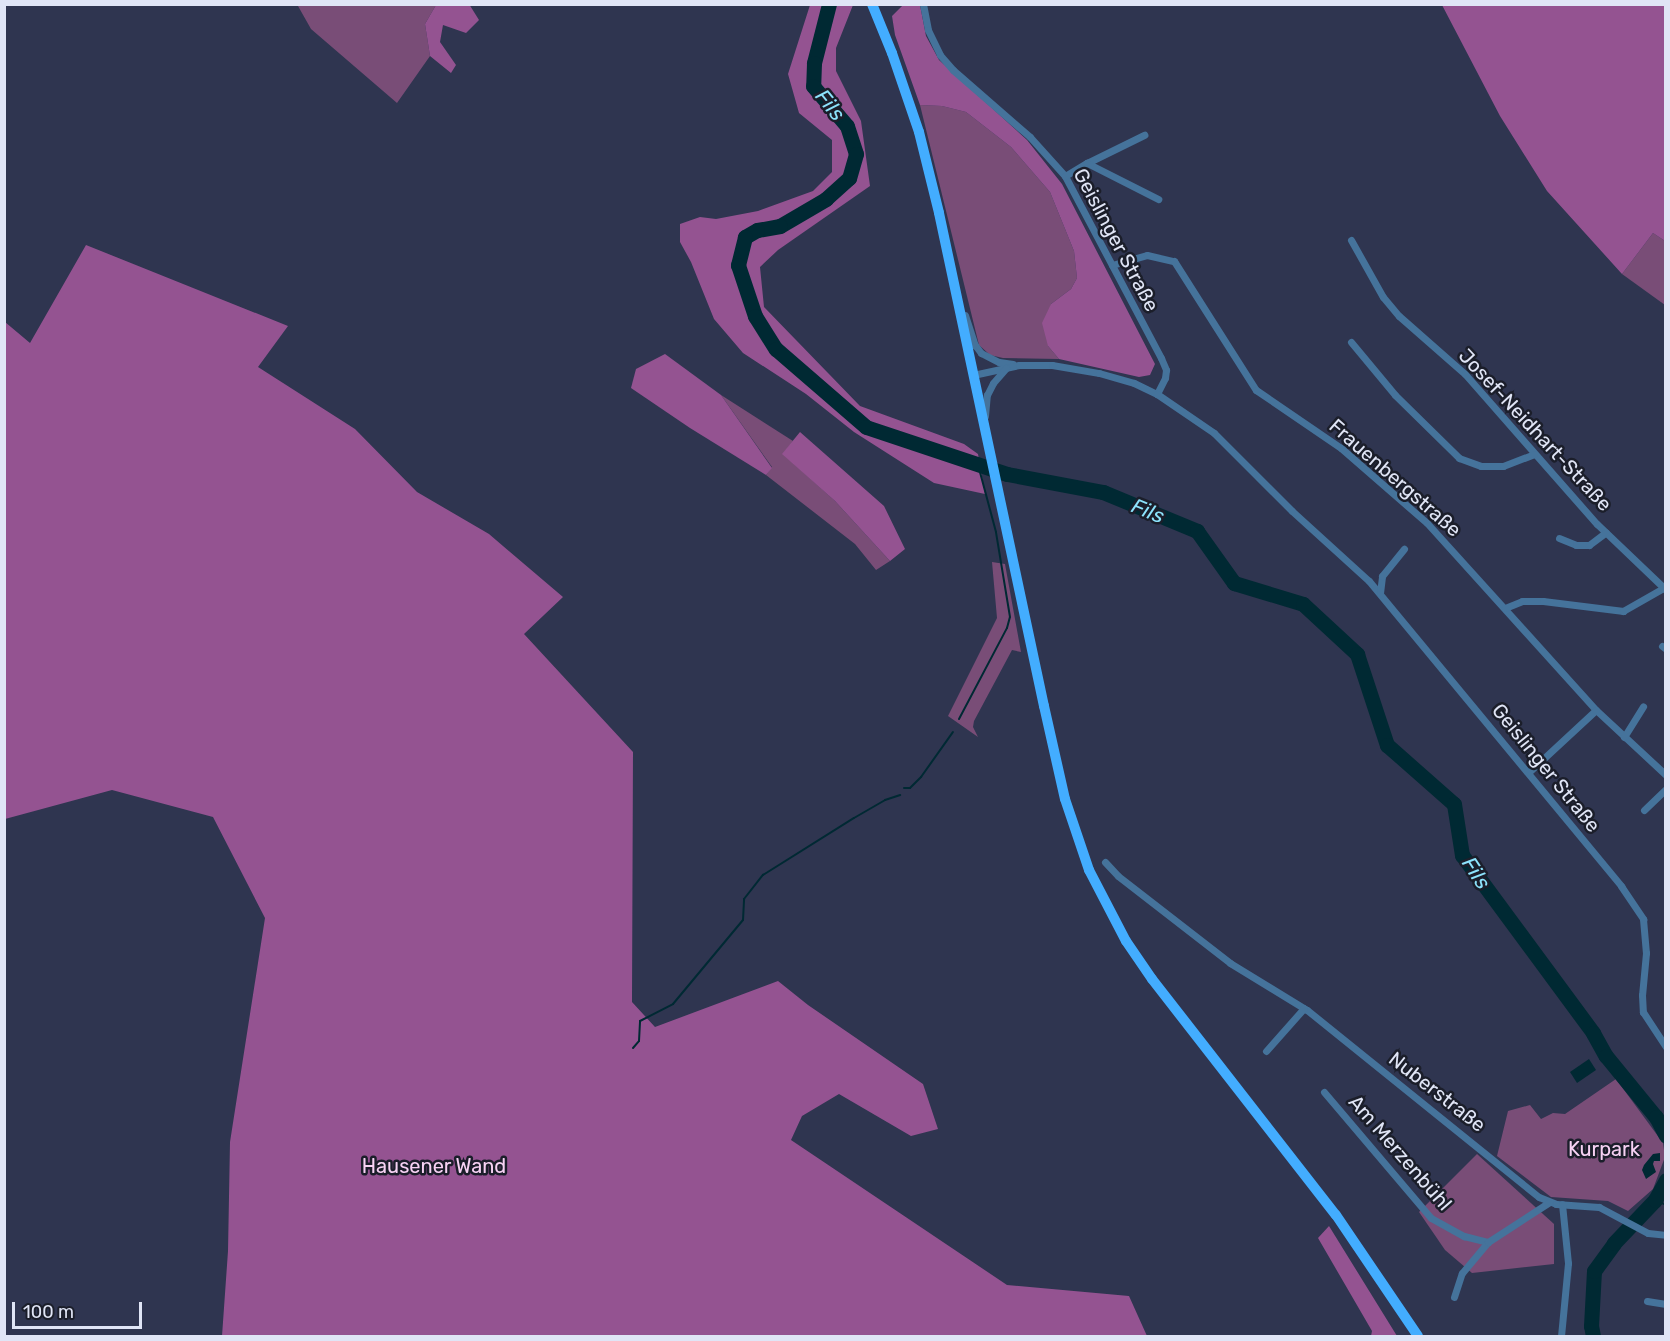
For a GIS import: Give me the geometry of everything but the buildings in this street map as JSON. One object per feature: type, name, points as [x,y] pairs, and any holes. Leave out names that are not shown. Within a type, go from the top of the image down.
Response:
[{"type":"main road","points":[[872,4],[919,132],[955,285],[983,428],[1065,799],[1089,870],[1102,899],[1152,979],[1336,1215],[1418,1336]]},
{"type":"street","name":"Geislinger Straße","points":[[923,4],[928,30],[940,56],[1030,137],[1065,176],[1166,370],[1157,394]]},
{"type":"street","points":[[1065,176],[1144,135]]},
{"type":"street","points":[[1087,163],[1158,200]]},
{"type":"street","name":"Josef-Neidhart-Straße","points":[[1351,240],[1383,297],[1399,316],[1465,374],[1606,532],[1664,588]]},
{"type":"street","name":"Frauenbergstraße","points":[[1112,265],[1147,255],[1163,256],[1174,261],[1256,390],[1341,448],[1427,523],[1596,710],[1665,775]]},
{"type":"street","name":"Geislinger Straße","points":[[955,285],[975,345],[981,353],[999,362],[1019,365],[1052,365],[1099,373],[1134,383],[1157,394],[1214,433],[1380,593],[1621,886],[1643,919],[1646,953],[1642,981],[1643,1012],[1665,1047]]},
{"type":"street","points":[[1351,342],[1395,395],[1459,458],[1481,466],[1503,466],[1534,454]]},
{"type":"street","name":"Geislinger Straße","points":[[973,375],[1019,365]]},
{"type":"street","points":[[983,428],[987,395],[993,383],[1007,368]]},
{"type":"street","name":"Josef-Neidhart-Straße","points":[[1559,538],[1576,545],[1589,545],[1606,532]]},
{"type":"street","points":[[1380,593],[1382,576],[1404,549]]},
{"type":"street","points":[[1505,608],[1522,601],[1543,601],[1623,611],[1664,588]]},
{"type":"street","points":[[1624,737],[1643,706]]},
{"type":"street","points":[[1529,772],[1596,710]]},
{"type":"street","points":[[1644,810],[1665,789]]},
{"type":"street","name":"Nuberstraße","points":[[1105,862],[1118,876],[1230,963],[1304,1008],[1548,1203]]},
{"type":"street","points":[[1266,1051],[1304,1008]]},
{"type":"street","name":"Am Merzenbühl","points":[[1324,1092],[1431,1218],[1464,1236],[1488,1242]]},
{"type":"street","points":[[1454,1297],[1462,1273],[1488,1242],[1548,1203],[1599,1207],[1654,1235],[1665,1235]]},
{"type":"street","points":[[1561,1336],[1568,1263],[1562,1204]]},
{"type":"street","points":[[1647,1301],[1665,1304]]},
{"type":"green space","points":[[469,4],[479,20],[466,33],[443,25],[440,42],[456,65],[451,73],[430,56],[425,24],[436,5]]},
{"type":"green space","points":[[436,5],[425,24],[430,56],[397,103],[311,29],[298,6]]},
{"type":"green space","points":[[810,5],[853,5],[836,48],[836,71],[861,121],[870,186],[778,250],[760,267],[764,307],[860,406],[964,444],[978,454],[985,494],[934,483],[854,432],[806,394],[743,353],[714,319],[691,262],[680,242],[680,224],[700,217],[716,219],[758,211],[813,191],[832,172],[832,140],[799,113],[788,74]]},
{"type":"green space","points":[[903,5],[920,5],[926,36],[939,60],[1027,140],[1062,184],[1155,364],[1150,375],[1139,377],[1059,359],[1048,346],[1042,323],[1051,304],[1071,289],[1077,278],[1074,251],[1050,192],[1011,147],[966,112],[942,106],[920,105],[895,35],[892,16]]},
{"type":"green space","points":[[1442,5],[1665,5],[1665,241],[1653,233],[1622,274],[1547,191],[1500,116]]},
{"type":"green space","points":[[920,105],[942,106],[966,112],[1011,147],[1050,192],[1074,251],[1077,278],[1071,289],[1051,304],[1048,346],[1059,359],[1003,358],[990,355],[979,345]]},
{"type":"green space","points":[[1653,233],[1665,241],[1665,305],[1622,274]]},
{"type":"green space","name":"Hausener Wand","points":[[86,245],[288,326],[258,367],[355,429],[417,492],[489,534],[563,597],[524,634],[633,752],[632,1002],[655,1027],[778,981],[808,1005],[923,1084],[938,1129],[911,1136],[839,1094],[802,1116],[791,1140],[1007,1285],[1129,1296],[1147,1336],[222,1336],[228,1251],[230,1142],[265,918],[213,817],[112,790],[5,819],[5,322],[30,343]]},
{"type":"green space","points":[[665,354],[721,395],[772,468],[766,475],[631,388],[636,369]]},
{"type":"green space","points":[[721,395],[793,441],[783,454],[835,501],[890,561],[876,570],[855,544],[766,475],[772,467]]},
{"type":"green space","points":[[800,432],[884,506],[905,549],[890,561],[835,501],[782,454]]},
{"type":"green space","points":[[992,562],[1005,564],[1021,652],[1012,650],[974,721],[973,727],[978,737],[948,716],[997,618]]},
{"type":"green space","name":"Kurpark","points":[[1616,1079],[1663,1143],[1665,1157],[1653,1189],[1628,1211],[1608,1201],[1551,1197],[1497,1156],[1508,1111],[1530,1105],[1541,1119],[1553,1113],[1565,1114]]},
{"type":"green space","name":"Kurpark","points":[[1477,1154],[1554,1224],[1554,1264],[1472,1273],[1445,1250],[1419,1212]]},
{"type":"green space","points":[[1329,1226],[1397,1336],[1371,1336],[1372,1331],[1318,1238]]},
{"type":"water","points":[[1589,1059],[1596,1070],[1577,1083],[1570,1072]]},
{"type":"water","points":[[1660,1153],[1660,1161],[1654,1161],[1653,1164],[1656,1172],[1646,1179],[1642,1170],[1644,1165],[1653,1154]]},
{"type":"waterway","name":"Fils","points":[[829,4],[814,63],[813,86],[847,126],[856,154],[849,178],[826,199],[780,226],[757,230],[745,237],[738,265],[755,316],[776,349],[866,427],[1007,474],[1103,492],[1197,531],[1234,583],[1303,604],[1357,654],[1387,745],[1454,804],[1462,855],[1593,1033],[1606,1056],[1656,1117],[1666,1136]]},
{"type":"waterway","points":[[959,719],[1007,628],[1010,617],[996,532],[978,465]]},
{"type":"waterway","points":[[904,788],[910,788],[921,777],[953,732]]},
{"type":"waterway","points":[[633,1048],[639,1041],[640,1021],[673,1004],[743,920],[744,899],[763,875],[854,818],[885,800],[900,795]]},
{"type":"waterway","name":"Fils","points":[[1656,1117],[1660,1114]]},
{"type":"waterway","name":"Fils","points":[[1593,1336],[1591,1326],[1594,1271],[1614,1243],[1655,1200],[1666,1180]]},
{"type":"waterway","points":[[1655,1200],[1666,1205]]}]
